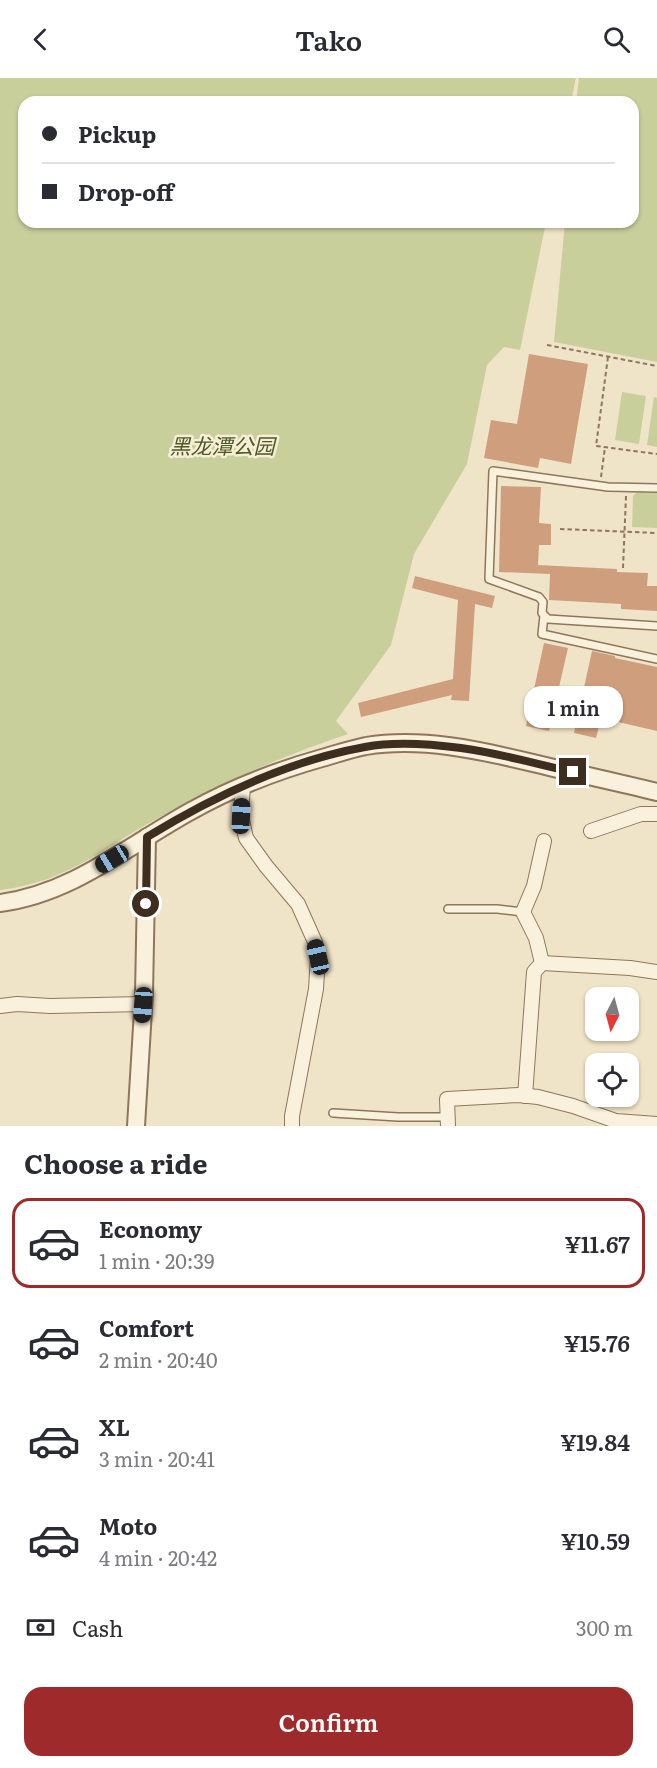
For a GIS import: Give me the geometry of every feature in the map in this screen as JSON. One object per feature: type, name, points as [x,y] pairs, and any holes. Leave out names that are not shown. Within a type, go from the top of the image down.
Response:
[{"type":"street","points":[[0,903],[25,899],[68,884],[190,812],[243,785],[308,762],[366,746],[413,744],[484,751],[657,792]]},
{"type":"street","points":[[243,785],[241,816],[246,838],[298,904],[315,942],[318,957],[316,989],[291,1116],[292,1126]]},
{"type":"street","points":[[591,831],[641,814],[657,814]]},
{"type":"street","points":[[136,1126],[143,1005],[147,837]]},
{"type":"street","points":[[542,963],[536,938],[523,912],[534,886],[544,841]]},
{"type":"street","points":[[542,963],[630,968],[657,972]]},
{"type":"street","points":[[525,1096],[534,972],[542,963]]},
{"type":"street","points":[[0,1006],[17,1004],[143,1005]]},
{"type":"street","points":[[448,1121],[447,1099],[525,1096],[573,1106],[616,1121],[657,1124]]},
{"type":"lane","points":[[657,488],[600,486],[493,471],[489,579],[539,597],[543,602],[542,633],[657,659]]},
{"type":"lane","points":[[544,616],[548,619],[657,626]]},
{"type":"lane","points":[[448,909],[497,909],[523,912]]},
{"type":"lane","points":[[333,1113],[448,1121]]},
{"type":"path","points":[[546,345],[657,366]]},
{"type":"path","points":[[608,357],[596,446],[657,454]]},
{"type":"path","points":[[600,486],[605,447]]},
{"type":"path","points":[[623,568],[626,487]]},
{"type":"path","points":[[560,529],[657,533]]},
{"type":"green space","name":"黑龙潭公园","points":[[0,78],[576,78],[572,96],[18,96],[18,228],[545,228],[520,350],[504,347],[487,365],[467,464],[414,554],[391,645],[336,721],[348,734],[310,747],[223,784],[66,871],[24,886],[0,890]]},
{"type":"green space","points":[[579,78],[657,78],[657,362],[554,342],[564,228],[639,228],[639,96],[577,96]]},
{"type":"green space","points":[[622,392],[646,396],[639,444],[615,440]]},
{"type":"green space","points":[[654,397],[657,398],[657,447],[647,445]]},
{"type":"green space","points":[[637,492],[657,493],[657,528],[632,527],[633,496]]},
{"type":"building","points":[[529,354],[588,364],[571,464],[540,458],[538,468],[484,458],[491,420],[517,424]]},
{"type":"building","points":[[501,486],[541,487],[539,523],[551,524],[551,545],[539,545],[538,565],[648,573],[647,586],[657,586],[657,611],[621,609],[621,604],[549,600],[550,574],[499,572]]},
{"type":"building","points":[[415,576],[495,596],[492,608],[475,604],[469,701],[451,700],[452,695],[361,717],[358,703],[453,679],[458,600],[412,588]]},
{"type":"building","points":[[544,643],[568,648],[549,731],[526,726]]},
{"type":"building","points":[[592,651],[657,667],[657,731],[601,718],[596,738],[574,733]]},
{"type":"route","points":[[146,904],[147,837],[236,788],[337,753],[366,746],[436,745],[484,751],[573,772]]}]
